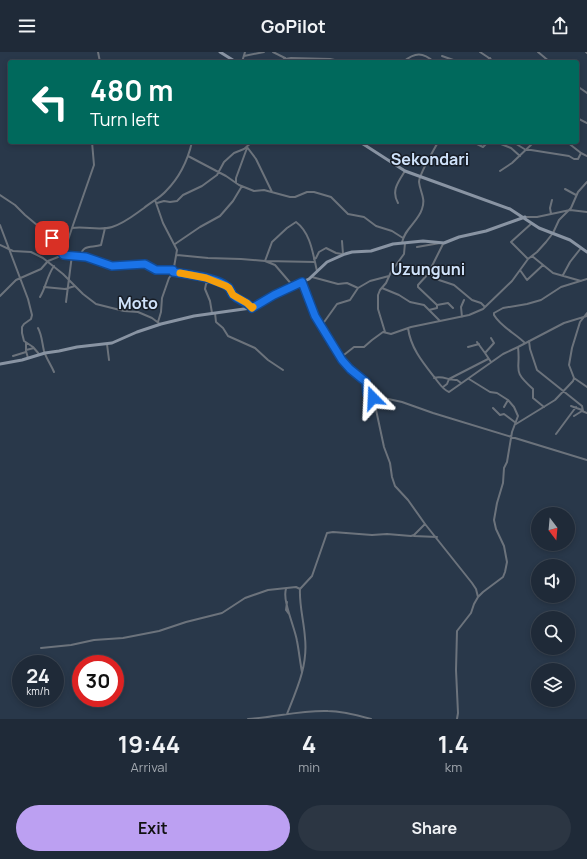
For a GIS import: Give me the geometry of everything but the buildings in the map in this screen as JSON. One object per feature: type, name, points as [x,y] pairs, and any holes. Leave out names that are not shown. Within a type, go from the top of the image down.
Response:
[{"type":"street","points":[[220,52],[233,60]]},
{"type":"street","points":[[243,60],[245,52]]},
{"type":"street","points":[[244,56],[264,52]]},
{"type":"street","points":[[273,52],[285,58],[330,60]]},
{"type":"street","points":[[480,52],[492,60]]},
{"type":"street","points":[[538,52],[548,60]]},
{"type":"street","points":[[406,60],[412,56],[422,54],[428,56],[432,60]]},
{"type":"street","points":[[442,56],[453,60]]},
{"type":"street","points":[[282,60],[285,58]]},
{"type":"street","points":[[63,254],[94,166],[92,144]]},
{"type":"street","points":[[72,228],[96,230],[113,227],[130,219],[166,191],[172,184],[188,156],[191,144]]},
{"type":"street","points":[[236,183],[236,178],[249,144]]},
{"type":"street","points":[[363,144],[405,171],[420,178],[510,209],[525,217],[540,228],[570,240],[587,252]]},
{"type":"street","points":[[385,332],[378,309],[378,295],[404,254],[403,238],[405,233],[419,216],[424,205],[424,196],[419,182],[437,144]]},
{"type":"street","points":[[476,144],[483,148],[486,144]]},
{"type":"street","points":[[501,144],[511,148],[520,156]]},
{"type":"street","points":[[516,144],[526,150],[576,159],[578,159],[581,153]]},
{"type":"street","points":[[500,171],[512,163],[532,144]]},
{"type":"street","points":[[570,144],[587,156]]},
{"type":"street","points":[[157,203],[162,201],[170,202],[177,200],[183,195],[203,185],[219,173],[224,162],[232,155],[247,148]]},
{"type":"street","points":[[247,148],[256,159],[272,193]]},
{"type":"street","points":[[188,156],[236,183],[254,191],[264,190],[290,197],[309,192],[331,197],[348,214],[364,217],[376,226],[392,231],[403,238]]},
{"type":"street","points":[[398,203],[394,194],[395,186],[405,171]]},
{"type":"street","points":[[340,358],[354,347],[364,347],[373,338],[385,332],[391,334],[408,328],[480,311],[512,281],[528,259],[540,249],[553,233],[559,220],[570,210],[576,195],[587,182]]},
{"type":"street","points":[[175,244],[200,227],[220,216],[233,201],[242,186]]},
{"type":"street","points":[[565,189],[576,195]]},
{"type":"street","points":[[0,195],[15,205],[24,215],[52,238],[63,254]]},
{"type":"street","points":[[155,200],[163,223],[177,250],[173,275],[169,278],[162,298],[160,323]]},
{"type":"street","points":[[551,214],[550,208],[552,200]]},
{"type":"street","points":[[417,247],[442,243],[458,237],[486,231],[525,217],[538,217],[570,210],[587,212]]},
{"type":"street","points":[[265,261],[272,242],[296,222],[310,242],[317,271]]},
{"type":"street","points":[[528,259],[511,242],[518,234],[532,223]]},
{"type":"street","points":[[0,225],[28,299],[32,315],[31,319],[22,327],[24,341],[34,348],[39,354]]},
{"type":"street","points":[[82,256],[82,250],[85,247],[100,246],[105,228]]},
{"type":"street","points":[[342,241],[344,254]]},
{"type":"street","points":[[314,261],[320,252],[326,248],[336,254],[344,254],[371,251],[393,244],[423,241],[442,243]]},
{"type":"street","points":[[437,305],[418,286],[418,283],[428,274],[442,243]]},
{"type":"street","points":[[0,245],[18,252],[31,252],[48,261],[87,297],[100,305],[124,311],[138,312],[160,323]]},
{"type":"street","points":[[563,276],[570,262],[581,248]]},
{"type":"street","points":[[0,296],[19,278],[41,269],[48,261],[63,254],[82,256],[112,266],[145,264],[156,270],[173,271],[211,279],[228,287],[233,295],[247,303],[252,308]]},
{"type":"street","points":[[0,364],[39,354],[81,346],[107,344],[160,323],[194,316],[252,308],[267,298],[312,277],[327,262],[344,254]]},
{"type":"street","points":[[66,302],[72,255]]},
{"type":"street","points":[[177,255],[265,261],[314,261]]},
{"type":"street","points":[[532,256],[553,273],[581,281]]},
{"type":"street","points":[[265,261],[275,265],[293,286]]},
{"type":"street","points":[[40,297],[54,266]]},
{"type":"street","points":[[520,270],[527,280],[544,266]]},
{"type":"street","points":[[428,274],[454,285],[472,300],[481,303],[485,307]]},
{"type":"street","points":[[321,325],[337,304],[350,300],[358,288],[370,281],[389,276]]},
{"type":"street","points":[[312,277],[338,284],[347,283],[358,288]]},
{"type":"street","points":[[211,279],[206,284],[205,289],[216,322],[223,328],[228,336],[253,347],[283,370]]},
{"type":"street","points":[[525,343],[515,333],[499,323],[494,313],[503,308],[541,300],[561,287],[587,279]]},
{"type":"street","points":[[302,282],[315,316],[340,358],[347,367],[366,382],[367,394],[372,398],[375,405],[394,483],[473,584],[478,597]]},
{"type":"street","points":[[44,287],[68,289],[75,286]]},
{"type":"street","points":[[382,288],[410,302],[422,304],[440,321]]},
{"type":"street","points":[[462,316],[461,307],[464,300]]},
{"type":"street","points":[[429,310],[437,308],[437,305],[448,303],[453,308]]},
{"type":"street","points":[[408,328],[416,353],[434,378],[449,392],[503,354],[564,323],[587,314]]},
{"type":"street","points":[[584,316],[576,334],[570,368],[574,378],[587,387]]},
{"type":"street","points":[[38,328],[45,353],[54,372]]},
{"type":"street","points":[[485,353],[494,343],[491,338]]},
{"type":"street","points":[[529,341],[537,370],[582,406],[583,411]]},
{"type":"street","points":[[26,343],[28,358]]},
{"type":"street","points":[[468,347],[478,343],[491,362]]},
{"type":"street","points":[[107,344],[109,360]]},
{"type":"street","points":[[518,347],[518,366],[520,375],[533,389],[532,398],[544,407]]},
{"type":"street","points":[[13,356],[34,348]]},
{"type":"street","points":[[443,387],[450,379],[488,359]]},
{"type":"street","points":[[434,378],[439,376],[457,380],[462,384]]},
{"type":"street","points":[[516,424],[558,397],[574,378]]},
{"type":"street","points":[[457,719],[456,634],[471,612],[478,597],[503,577],[506,568],[507,562],[504,546],[496,529],[494,520],[503,483],[504,468],[511,436],[518,418],[517,412],[508,400],[497,393],[490,392],[469,379]]},
{"type":"street","points":[[367,394],[397,400],[433,413],[587,460]]},
{"type":"street","points":[[504,407],[508,400]]},
{"type":"street","points":[[571,406],[587,413]]},
{"type":"street","points":[[556,434],[576,407]]},
{"type":"street","points":[[493,408],[500,415],[504,414],[508,416],[516,424]]},
{"type":"street","points":[[574,416],[583,411]]},
{"type":"street","points":[[582,458],[586,456]]},
{"type":"street","points":[[412,536],[425,524]]},
{"type":"street","points":[[287,714],[302,673],[306,644],[305,627],[300,601],[300,589],[312,576],[327,533],[333,532],[437,537]]},
{"type":"street","points":[[41,648],[71,645],[94,640],[127,638],[166,629],[186,622],[222,613],[241,600],[259,592],[274,588],[286,589],[294,586],[300,589]]},
{"type":"street","points":[[286,589],[285,592],[289,615],[297,641],[302,673]]},
{"type":"street","points":[[248,719],[330,711],[348,713],[371,719]]},
{"type":"slow traffic","points":[[180,273],[206,278],[226,286],[232,294],[250,305],[252,308],[253,307]]},
{"type":"district","name":"Sekondari","points":[[430,159]]},
{"type":"district","name":"Uzunguni","points":[[428,269]]},
{"type":"district","name":"Moto","points":[[138,303]]},
{"type":"route","points":[[52,238],[63,255],[86,257],[108,265],[120,267],[145,264],[156,270],[173,270],[173,272],[206,278],[228,287],[233,295],[250,305],[252,308],[264,300],[302,282],[315,316],[327,337],[343,363],[364,379],[367,385],[367,394],[373,398]]}]
